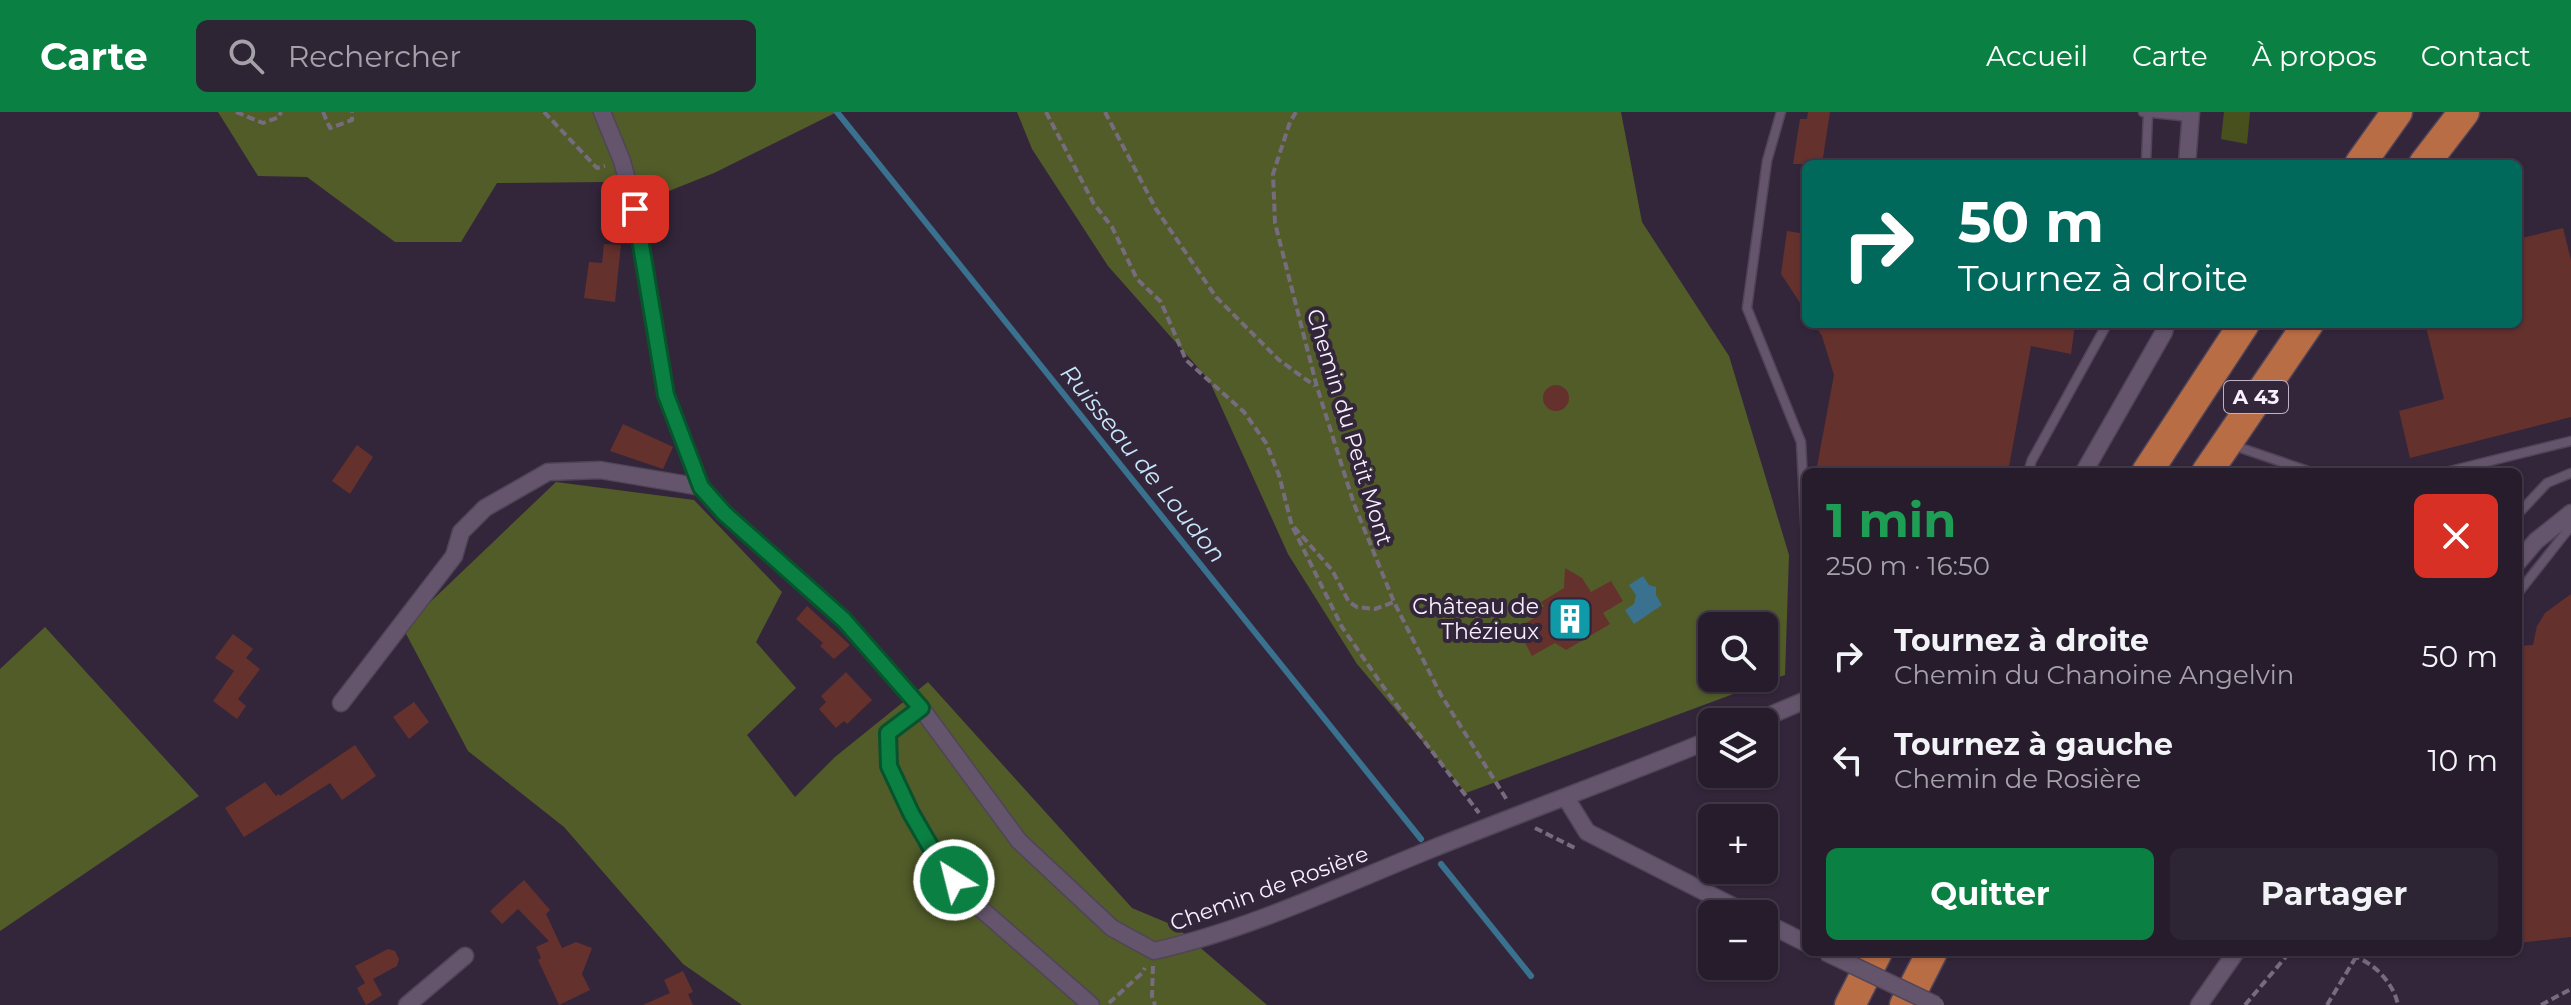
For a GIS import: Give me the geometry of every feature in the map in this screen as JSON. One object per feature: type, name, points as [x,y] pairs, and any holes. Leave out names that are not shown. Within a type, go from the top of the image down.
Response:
[{"type":"highway","points":[[2363,160],[2397,112]]},
{"type":"highway","points":[[2427,160],[2464,112]]},
{"type":"highway","name":"A 43","points":[[2150,468],[2241,328]]},
{"type":"highway","name":"A 43","points":[[2210,468],[2305,328]]},
{"type":"highway","points":[[1850,1005],[1875,956]]},
{"type":"highway","points":[[1905,1005],[1930,956]]},
{"type":"street","name":"Chemin de Rosière","points":[[602,112],[622,161],[635,209],[666,395],[701,487],[724,513],[844,620],[921,708],[1019,841],[1112,928],[1154,951],[1197,942],[1344,887],[1698,745]]},
{"type":"street","points":[[2187,160],[2190,114]]},
{"type":"street","points":[[2086,468],[2165,328]]},
{"type":"street","points":[[341,703],[454,556],[461,532],[485,508],[548,472],[600,470],[701,487]]},
{"type":"street","points":[[2522,557],[2536,541],[2571,513]]},
{"type":"street","points":[[1778,712],[1802,702]]},
{"type":"street","points":[[921,708],[888,733],[889,766],[911,813],[937,858],[972,901],[1091,1005]]},
{"type":"street","points":[[1566,798],[1587,832],[1721,900]]},
{"type":"street","points":[[1778,929],[1802,941]]},
{"type":"street","points":[[407,1005],[465,956]]},
{"type":"street","points":[[1833,956],[1936,1005]]},
{"type":"street","points":[[2199,1005],[2233,956]]},
{"type":"lane","points":[[1781,112],[1767,161],[1747,308],[1801,442],[1802,468]]},
{"type":"lane","points":[[2146,160],[2145,112],[2190,114]]},
{"type":"lane","points":[[2029,468],[2105,328]]},
{"type":"lane","points":[[2462,468],[2571,441]]},
{"type":"lane","points":[[2226,443],[2299,468]]},
{"type":"lane","points":[[2522,510],[2547,483],[2571,473]]},
{"type":"lane","points":[[2522,588],[2571,526]]},
{"type":"path","points":[[236,112],[263,123],[279,117],[281,112]]},
{"type":"path","points":[[323,112],[330,128],[352,120],[352,112]]},
{"type":"path","points":[[544,112],[597,168]]},
{"type":"path","points":[[1046,112],[1094,204],[1112,227],[1137,279],[1161,302],[1186,360],[1244,412],[1266,443],[1279,475],[1292,526],[1342,627],[1389,695],[1490,827]]},
{"type":"path","points":[[1105,112],[1156,209],[1216,297],[1279,360],[1317,387]]},
{"type":"path","name":"Chemin du Petit Mont","points":[[1296,112],[1273,174],[1275,223],[1317,387],[1354,504],[1394,602],[1441,695],[1502,789],[1516,817]]},
{"type":"path","points":[[1292,526],[1300,531],[1332,570],[1349,602],[1357,607],[1375,609],[1394,602]]},
{"type":"path","points":[[1107,1005],[1142,973],[1154,951]]},
{"type":"path","points":[[1154,951],[1152,996],[1155,1005]]},
{"type":"path","points":[[2245,1005],[2287,956]]},
{"type":"path","points":[[2327,1005],[2356,956]]},
{"type":"path","points":[[2358,956],[2395,989],[2398,1005]]},
{"type":"path","points":[[2541,1005],[2571,989]]},
{"type":"green space","points":[[218,112],[837,112],[714,173],[659,195],[604,182],[497,183],[461,242],[395,242],[307,177],[258,176]]},
{"type":"green space","points":[[1017,112],[1621,112],[1642,222],[1729,356],[1789,555],[1785,675],[1778,678],[1778,612],[1698,612],[1698,692],[1739,692],[1466,793],[1357,664],[1288,554],[1209,380],[1108,266],[1032,149]]},
{"type":"green space","points":[[2224,112],[2250,112],[2247,144],[2221,139]]},
{"type":"green space","points":[[556,482],[694,500],[782,592],[756,642],[796,688],[747,735],[795,797],[835,757],[928,682],[1132,908],[1175,926],[1267,1005],[742,1005],[683,964],[564,827],[468,751],[403,628]]},
{"type":"green space","points":[[45,627],[199,796],[0,931],[0,669]]},
{"type":"water","points":[[1643,576],[1649,585],[1656,587],[1656,595],[1662,605],[1634,624],[1625,610],[1634,604],[1636,595],[1629,585]]},
{"type":"building","points":[[1808,112],[1830,112],[1823,160],[1802,160],[1802,164],[1793,164],[1800,119],[1807,119]]},
{"type":"building","points":[[2563,228],[2571,260],[2571,417],[2410,458],[2399,411],[2444,399],[2426,328],[2522,328],[2522,238]]},
{"type":"building","points":[[1787,231],[1802,233],[1802,306],[1781,274]]},
{"type":"building","points":[[604,244],[621,245],[615,302],[584,298],[589,262],[602,263]]},
{"type":"building","points":[[1817,328],[2074,328],[2071,354],[2031,346],[2009,468],[1817,468],[1834,375]]},
{"type":"building","points":[[1556,385],[1565,389],[1569,398],[1565,407],[1556,411],[1547,407],[1543,398],[1547,389]]},
{"type":"building","points":[[623,424],[673,447],[663,469],[610,451]]},
{"type":"building","points":[[357,445],[373,457],[350,494],[332,481]]},
{"type":"building","name":"Château de Thézieux","points":[[1565,568],[1582,578],[1591,592],[1611,581],[1623,601],[1603,613],[1610,624],[1566,650],[1555,643],[1532,656],[1517,628],[1541,614],[1538,610],[1544,606],[1541,602],[1564,588]]},
{"type":"building","points":[[2571,594],[2571,937],[2522,943],[2522,646],[2533,645],[2537,626],[2545,613]]},
{"type":"building","points":[[807,606],[850,645],[834,659],[820,646],[823,643],[796,619]]},
{"type":"building","points":[[233,634],[253,649],[246,658],[260,669],[238,699],[246,706],[237,719],[213,701],[234,671],[215,658]]},
{"type":"building","points":[[846,672],[872,700],[847,724],[844,721],[836,728],[819,709],[826,702],[821,696]]},
{"type":"building","points":[[414,702],[429,722],[409,739],[393,717]]},
{"type":"building","points":[[355,745],[376,776],[342,800],[330,783],[244,837],[225,808],[265,782],[276,796],[280,796]]},
{"type":"building","points":[[524,880],[550,910],[546,914],[562,948],[576,942],[592,948],[582,974],[590,990],[559,1005],[538,960],[541,958],[536,947],[549,941],[518,909],[502,924],[490,911]]},
{"type":"building","points":[[388,949],[395,951],[399,959],[397,966],[373,979],[382,995],[366,1005],[357,988],[365,983],[355,966]]},
{"type":"building","points":[[683,971],[693,992],[688,994],[693,1005],[643,1005],[670,993],[664,980]]},
{"type":"waterway","name":"Ruisseau de Loudon","points":[[837,112],[1421,839]]},
{"type":"waterway","name":"Ruisseau de Loudon","points":[[1441,864],[1531,976]]},
{"type":"place","name":"Château de Thézieux","points":[[1570,619]]},
{"type":"route","points":[[635,209],[666,395],[701,487],[724,513],[844,620],[921,708],[888,733],[889,766],[911,813],[937,858],[954,880]]}]
